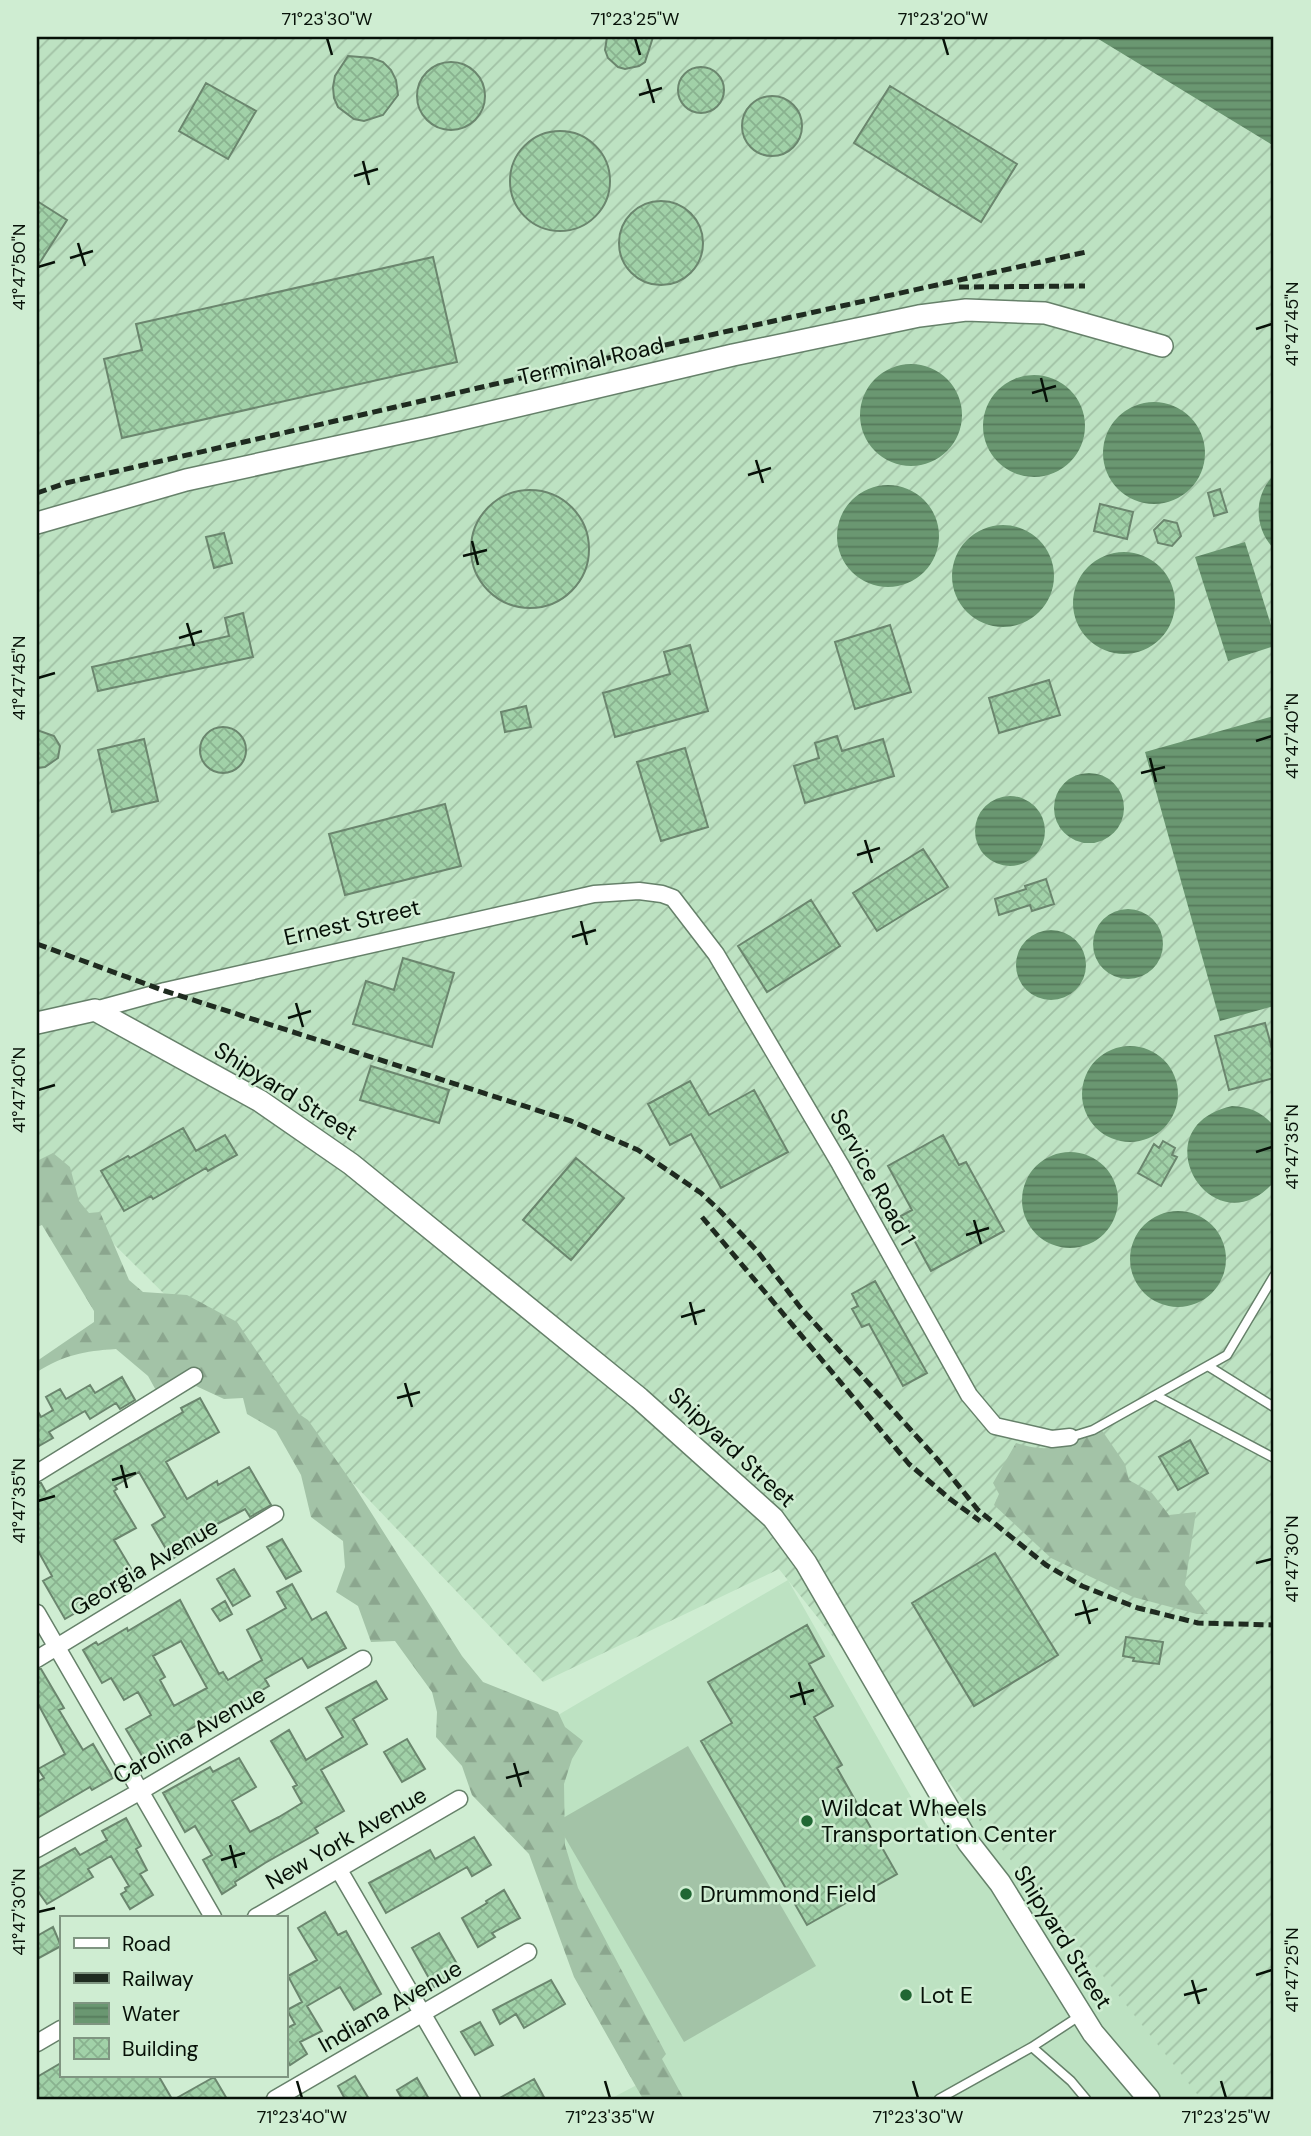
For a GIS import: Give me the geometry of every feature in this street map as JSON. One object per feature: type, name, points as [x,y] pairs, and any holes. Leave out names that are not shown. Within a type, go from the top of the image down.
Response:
[{"type":"street","name":"Terminal Road","points":[[37,523],[186,480],[428,427],[733,355],[919,316],[966,310],[1045,313],[1162,346]]},
{"type":"street","name":"Ernest Street","points":[[37,1023],[594,894],[639,891],[662,894],[678,903]]},
{"type":"street","name":"Service Road 1","points":[[678,903],[716,954],[747,1004],[969,1395],[995,1426],[1052,1439],[1070,1437]]},
{"type":"street","name":"Shipyard Street","points":[[94,1010],[260,1101],[351,1164],[639,1398],[773,1518],[806,1563],[968,1842],[1000,1883],[1081,2015],[1149,2099]]},
{"type":"street","points":[[37,1473],[194,1376]]},
{"type":"street","name":"Georgia Avenue","points":[[37,1659],[275,1514]]},
{"type":"street","points":[[37,1614],[212,1916]]},
{"type":"street","name":"Carolina Avenue","points":[[37,1849],[139,1792],[363,1659]]},
{"type":"street","name":"New York Avenue","points":[[258,1916],[459,1799]]},
{"type":"street","points":[[339,1870],[472,2099]]},
{"type":"street","name":"Indiana Avenue","points":[[275,2099],[528,1952]]},
{"type":"street","points":[[37,2043],[60,2030]]},
{"type":"lane","points":[[1070,1437],[1093,1430],[1227,1355],[1274,1276]]},
{"type":"lane","points":[[1208,1366],[1274,1407]]},
{"type":"lane","points":[[1157,1396],[1274,1458]]},
{"type":"lane","points":[[939,2099],[1032,2047],[1081,2015]]},
{"type":"lane","points":[[1032,2047],[1071,2081],[1086,2099]]},
{"type":"shaded area","points":[[37,37],[1095,37],[1274,146],[1274,2099],[1201,2099],[779,1569],[543,1682],[306,1434],[56,1187],[37,1198]]},
{"type":"shaded area","points":[[788,1580],[931,1832],[1093,1742],[1274,2099],[610,2099],[654,2076],[492,1754]]},
{"type":"green space","points":[[53,1153],[70,1167],[79,1201],[89,1213],[100,1212],[129,1280],[143,1292],[187,1295],[237,1322],[299,1414],[308,1420],[353,1484],[462,1656],[483,1682],[558,1712],[565,1727],[583,1741],[572,1759],[564,1784],[565,1845],[578,1888],[666,2054],[662,2059],[684,2099],[643,2099],[574,1977],[529,1854],[472,1795],[462,1766],[436,1737],[437,1712],[432,1692],[395,1641],[371,1642],[358,1606],[336,1592],[345,1567],[343,1541],[311,1517],[301,1475],[276,1431],[247,1414],[243,1398],[224,1399],[196,1386],[163,1403],[148,1376],[116,1349],[75,1355],[37,1372],[37,1361],[94,1322],[94,1311],[42,1225],[37,1227],[37,1161]]},
{"type":"green space","points":[[1101,1429],[1125,1464],[1129,1480],[1152,1493],[1169,1515],[1196,1512],[1185,1585],[1208,1614],[1197,1614],[1133,1597],[1051,1558],[994,1505],[999,1494],[993,1483],[1016,1443],[1051,1448]]},
{"type":"green space","name":"Drummond Field","points":[[688,1746],[816,1966],[684,2042],[556,1822]]},
{"type":"water","points":[[1095,37],[1274,37],[1274,146]]},
{"type":"water","points":[[911,364],[931,368],[947,379],[958,395],[962,415],[958,435],[947,451],[931,462],[911,466],[891,462],[875,451],[864,435],[860,415],[864,395],[875,379],[891,368]]},
{"type":"water","points":[[1034,375],[1054,379],[1070,390],[1081,406],[1085,426],[1081,446],[1070,462],[1054,473],[1034,477],[1014,473],[998,462],[987,446],[983,426],[987,406],[998,390],[1014,379]]},
{"type":"water","points":[[1154,402],[1174,406],[1190,417],[1201,433],[1205,453],[1201,473],[1190,489],[1174,500],[1154,504],[1134,500],[1118,489],[1107,473],[1103,453],[1107,433],[1118,417],[1134,406]]},
{"type":"water","points":[[1274,475],[1274,549],[1263,532],[1259,502],[1267,483]]},
{"type":"water","points":[[888,485],[908,489],[924,500],[935,516],[939,536],[935,556],[924,572],[908,583],[888,587],[868,583],[852,572],[841,556],[837,536],[841,516],[852,500],[868,489]]},
{"type":"water","points":[[1003,525],[1023,529],[1039,540],[1050,556],[1054,576],[1050,596],[1039,612],[1023,623],[1003,627],[983,623],[967,612],[956,596],[952,576],[956,556],[967,540],[983,529]]},
{"type":"water","points":[[1245,542],[1274,635],[1274,646],[1228,661],[1195,557]]},
{"type":"water","points":[[1124,552],[1144,556],[1160,567],[1171,583],[1175,603],[1171,623],[1160,639],[1144,650],[1124,654],[1104,650],[1088,639],[1077,623],[1073,603],[1077,583],[1088,567],[1104,556]]},
{"type":"water","points":[[1274,716],[1274,1006],[1220,1021],[1145,752]]},
{"type":"water","points":[[1089,773],[1114,783],[1124,808],[1114,833],[1089,843],[1064,833],[1054,808],[1064,783]]},
{"type":"water","points":[[1010,796],[1035,806],[1045,831],[1035,856],[1010,866],[985,856],[975,831],[985,806]]},
{"type":"water","points":[[1128,909],[1153,919],[1163,944],[1153,969],[1128,979],[1103,969],[1093,944],[1103,919]]},
{"type":"water","points":[[1051,930],[1076,940],[1086,965],[1076,990],[1051,1000],[1026,990],[1016,965],[1026,940]]},
{"type":"water","points":[[1130,1046],[1148,1049],[1164,1060],[1175,1076],[1178,1094],[1175,1112],[1164,1128],[1148,1139],[1130,1142],[1112,1139],[1096,1128],[1085,1112],[1082,1094],[1085,1076],[1096,1060],[1112,1049]]},
{"type":"water","points":[[1232,1106],[1255,1111],[1274,1126],[1274,1182],[1251,1199],[1228,1202],[1209,1194],[1195,1178],[1188,1157],[1190,1136],[1204,1118]]},
{"type":"water","points":[[1070,1152],[1088,1155],[1104,1166],[1115,1182],[1118,1200],[1115,1218],[1104,1234],[1088,1245],[1070,1248],[1052,1245],[1036,1234],[1025,1218],[1022,1200],[1025,1182],[1036,1166],[1052,1155]]},
{"type":"water","points":[[1178,1211],[1196,1214],[1212,1225],[1223,1241],[1226,1259],[1223,1277],[1212,1293],[1196,1304],[1178,1307],[1160,1304],[1144,1293],[1133,1277],[1130,1259],[1133,1241],[1144,1225],[1160,1214]]},
{"type":"building","points":[[607,37],[653,37],[645,62],[625,69],[618,67],[608,58],[605,50]]},
{"type":"building","points":[[348,56],[372,58],[383,62],[391,70],[396,80],[398,95],[383,115],[364,121],[354,119],[338,107],[334,98],[335,76]]},
{"type":"building","points":[[451,62],[464,65],[475,72],[482,83],[485,96],[482,109],[475,120],[464,127],[451,130],[438,127],[427,120],[420,109],[417,96],[420,83],[427,72],[438,65]]},
{"type":"building","points":[[701,67],[717,74],[724,90],[717,106],[701,113],[685,106],[678,90],[685,74]]},
{"type":"building","points":[[206,83],[256,111],[228,159],[179,131]]},
{"type":"building","points":[[890,86],[1017,164],[981,222],[854,143]]},
{"type":"building","points":[[766,96],[778,96],[797,109],[802,126],[800,138],[789,151],[778,156],[766,156],[747,143],[742,132],[742,120],[755,101]]},
{"type":"building","points":[[560,131],[588,139],[602,153],[610,181],[602,209],[588,223],[560,231],[532,223],[518,209],[510,181],[518,153],[532,139]]},
{"type":"building","points":[[37,201],[67,220],[37,267]]},
{"type":"building","points":[[661,201],[677,204],[691,213],[700,227],[703,243],[700,259],[691,273],[677,282],[661,285],[645,282],[631,273],[622,259],[619,243],[622,227],[631,213],[645,204]]},
{"type":"building","points":[[433,257],[457,362],[122,438],[104,359],[142,350],[136,324]]},
{"type":"building","points":[[1220,489],[1227,512],[1214,516],[1208,493]]},
{"type":"building","points":[[530,490],[541,491],[563,500],[579,516],[588,538],[588,560],[579,582],[563,598],[541,607],[530,608],[519,607],[497,598],[481,582],[472,560],[471,549],[472,538],[481,516],[497,500],[519,491]]},
{"type":"building","points":[[1100,504],[1133,512],[1127,539],[1094,531]]},
{"type":"building","points":[[1164,520],[1177,523],[1181,536],[1172,546],[1158,543],[1154,530]]},
{"type":"building","points":[[224,533],[232,563],[214,568],[206,537]]},
{"type":"building","points":[[243,613],[253,657],[98,691],[92,667],[229,636],[225,618]]},
{"type":"building","points":[[890,625],[911,692],[855,709],[835,642]]},
{"type":"building","points":[[690,645],[708,711],[615,737],[603,693],[670,674],[664,652]]},
{"type":"building","points":[[1049,680],[1060,715],[999,733],[989,698]]},
{"type":"building","points":[[526,706],[531,727],[505,732],[501,712]]},
{"type":"building","points":[[223,727],[239,734],[246,750],[239,766],[223,773],[207,766],[200,750],[207,734]]},
{"type":"building","points":[[37,730],[54,736],[60,746],[58,758],[45,767],[37,768]]},
{"type":"building","points":[[837,736],[842,751],[883,739],[894,776],[805,803],[794,766],[819,758],[815,743]]},
{"type":"building","points":[[144,739],[158,801],[112,812],[98,750]]},
{"type":"building","points":[[685,748],[708,827],[661,841],[637,762]]},
{"type":"building","points":[[445,804],[461,866],[345,895],[329,834]]},
{"type":"building","points":[[923,849],[948,887],[877,931],[853,893]]},
{"type":"building","points":[[1046,879],[1054,904],[1032,911],[1030,905],[999,915],[995,899]]},
{"type":"building","points":[[811,900],[840,946],[767,992],[738,946]]},
{"type":"building","points":[[403,958],[454,973],[432,1047],[353,1024],[366,981],[394,990]]},
{"type":"building","points":[[1265,1023],[1274,1056],[1274,1078],[1229,1090],[1215,1036]]},
{"type":"building","points":[[371,1066],[449,1090],[439,1123],[360,1100]]},
{"type":"building","points":[[690,1081],[709,1115],[754,1090],[788,1152],[721,1188],[691,1134],[670,1145],[648,1104]]},
{"type":"building","points":[[183,1128],[196,1151],[225,1135],[237,1155],[208,1171],[206,1168],[153,1199],[151,1196],[124,1211],[101,1171]]},
{"type":"building","points":[[943,1135],[959,1165],[966,1162],[1004,1231],[931,1271],[901,1216],[912,1210],[888,1166]]},
{"type":"building","points":[[1163,1141],[1175,1148],[1172,1155],[1177,1157],[1161,1186],[1138,1173],[1154,1144],[1159,1148]]},
{"type":"building","points":[[576,1158],[624,1198],[571,1260],[523,1220]]},
{"type":"building","points":[[875,1281],[927,1373],[903,1386],[869,1324],[862,1327],[852,1309],[858,1306],[852,1294]]},
{"type":"building","points":[[122,1377],[135,1400],[120,1409],[116,1403],[90,1419],[85,1411],[49,1432],[53,1438],[37,1447],[37,1410],[41,1417],[53,1410],[46,1397],[60,1389],[66,1399],[90,1385],[95,1393]]},
{"type":"building","points":[[200,1398],[219,1432],[166,1462],[187,1499],[217,1481],[218,1485],[249,1467],[271,1505],[250,1517],[245,1509],[219,1523],[188,1540],[192,1547],[172,1559],[152,1525],[165,1517],[139,1472],[115,1486],[117,1489],[114,1491],[136,1528],[114,1540],[135,1575],[80,1604],[82,1609],[65,1619],[43,1581],[52,1576],[37,1549],[37,1483],[41,1483],[46,1492],[183,1412],[181,1408]]},
{"type":"building","points":[[1190,1440],[1208,1473],[1178,1490],[1159,1457]]},
{"type":"building","points":[[282,1539],[301,1571],[286,1579],[267,1547]]},
{"type":"building","points":[[995,1553],[1058,1655],[974,1706],[912,1603]]},
{"type":"building","points":[[234,1569],[250,1596],[233,1606],[217,1579]]},
{"type":"building","points":[[292,1584],[312,1620],[326,1612],[346,1648],[308,1668],[302,1658],[265,1679],[269,1686],[224,1713],[223,1711],[188,1730],[144,1759],[126,1729],[151,1715],[138,1692],[124,1700],[111,1678],[102,1683],[83,1650],[96,1642],[98,1645],[127,1628],[128,1631],[180,1600],[219,1674],[223,1672],[228,1680],[262,1660],[247,1630],[286,1608],[277,1592]],"holes":[[[181,1641],[207,1688],[174,1706],[160,1680],[165,1677],[153,1656]]]},
{"type":"building","points":[[225,1601],[232,1614],[220,1621],[212,1609]]},
{"type":"building","name":"Wildcat Wheels Transportation Center","points":[[807,1625],[824,1656],[809,1664],[833,1706],[814,1717],[842,1765],[837,1768],[897,1874],[807,1925],[701,1741],[732,1723],[708,1682]]},
{"type":"building","points":[[1126,1637],[1163,1642],[1159,1664],[1133,1661],[1134,1658],[1123,1656]]},
{"type":"building","points":[[37,1669],[41,1669],[64,1708],[59,1710],[83,1750],[93,1744],[113,1778],[92,1790],[90,1787],[37,1818],[37,1782],[44,1778],[38,1769],[65,1754],[37,1702]]},
{"type":"building","points":[[376,1681],[387,1699],[353,1719],[367,1744],[321,1770],[344,1811],[315,1828],[318,1833],[235,1882],[236,1885],[222,1894],[203,1860],[212,1855],[195,1826],[185,1832],[163,1793],[210,1767],[213,1772],[239,1758],[256,1787],[232,1801],[250,1832],[279,1817],[302,1803],[293,1787],[297,1785],[271,1741],[289,1730],[306,1760],[343,1737],[326,1708]]},
{"type":"building","points":[[407,1739],[425,1769],[402,1782],[384,1752]]},
{"type":"building","points":[[126,1818],[141,1846],[136,1849],[147,1870],[140,1874],[153,1895],[130,1909],[121,1894],[129,1886],[111,1856],[88,1869],[93,1877],[47,1904],[37,1890],[37,1869],[75,1848],[80,1855],[107,1840],[102,1831]]},
{"type":"building","points":[[474,1837],[491,1865],[472,1876],[467,1867],[386,1913],[369,1883],[430,1850],[435,1859]]},
{"type":"building","points":[[504,1890],[520,1918],[492,1933],[495,1937],[478,1947],[462,1918]]},
{"type":"building","points":[[325,1912],[338,1935],[346,1931],[381,1994],[354,2010],[340,1987],[307,2006],[322,2031],[300,2042],[307,2054],[290,2065],[287,2060],[287,2028],[295,2024],[287,2010],[302,2002],[288,1976],[317,1960],[298,1928]]},
{"type":"building","points":[[53,1927],[60,1947],[37,1959],[37,1936]]},
{"type":"building","points":[[439,1933],[461,1971],[434,1987],[412,1948]]},
{"type":"building","points":[[551,1980],[565,2004],[524,2028],[516,2014],[500,2024],[493,2010]]},
{"type":"building","points":[[480,2022],[493,2045],[475,2055],[461,2032]]},
{"type":"building","points":[[60,2064],[60,2076],[159,2076],[172,2099],[37,2099],[37,2077]]},
{"type":"building","points":[[355,2076],[369,2099],[345,2099],[338,2086]]},
{"type":"building","points":[[214,2077],[227,2099],[175,2099]]},
{"type":"building","points":[[417,2078],[429,2099],[402,2099],[397,2090]]},
{"type":"building","points":[[534,2079],[545,2099],[498,2099]]},
{"type":"railway","points":[[37,493],[66,483],[647,349],[1086,252]]},
{"type":"railway","points":[[959,287],[1085,286]]},
{"type":"railway","points":[[37,944],[165,991],[571,1121],[638,1150],[701,1193],[720,1211],[758,1252],[800,1307],[938,1460],[978,1510],[1046,1565],[1082,1586],[1138,1608],[1198,1623],[1274,1625]]},
{"type":"railway","points":[[702,1217],[909,1464],[980,1521]]},
{"type":"place","name":"Wildcat Wheels Transportation Center","points":[[807,1821]]},
{"type":"place","name":"Drummond Field","points":[[686,1894]]},
{"type":"place","name":"Lot E","points":[[906,1995]]}]
